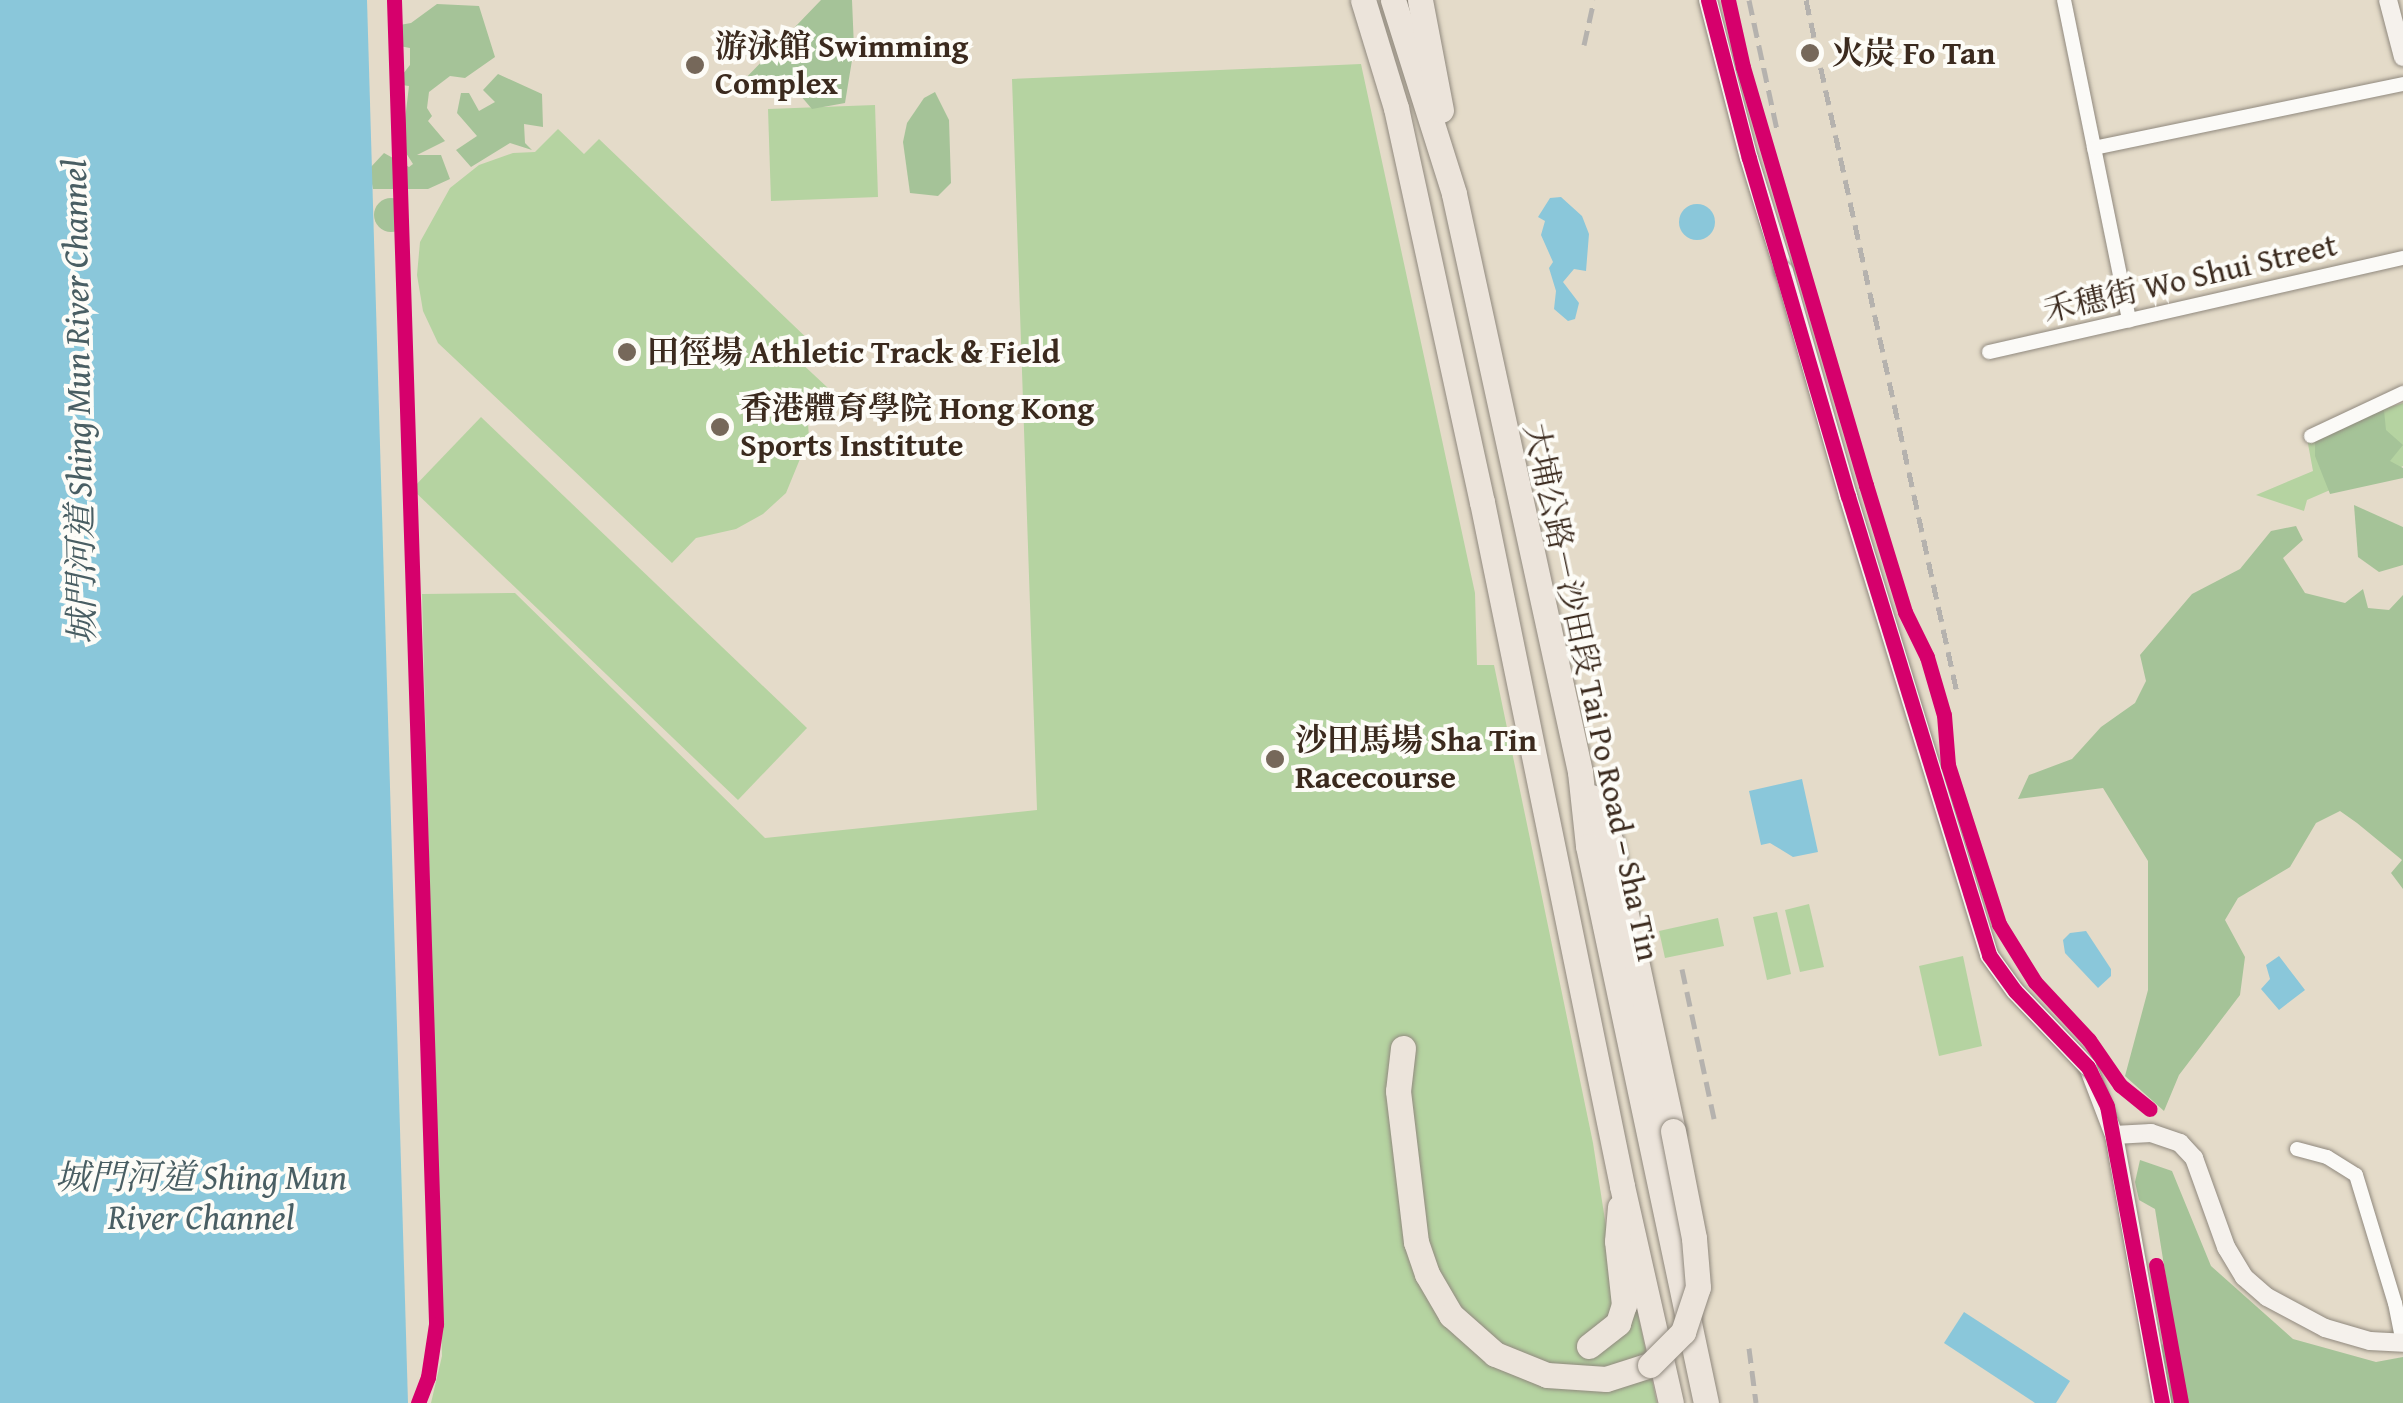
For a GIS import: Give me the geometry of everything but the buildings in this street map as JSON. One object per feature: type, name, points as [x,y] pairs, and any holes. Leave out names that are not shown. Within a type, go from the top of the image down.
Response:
[{"type":"highway","name":"大埔公路－沙田段 Tai Po Road – Sha Tin","points":[[1363,0],[1396,108],[1671,1403]]},
{"type":"highway","name":"大埔公路－沙田段 Tai Po Road – Sha Tin","points":[[1393,0],[1454,194],[1580,772],[1588,846],[1706,1403]]},
{"type":"highway","points":[[1420,0],[1454,194]]},
{"type":"highway","points":[[1403,1048],[1398,1091],[1414,1226],[1422,1262],[1438,1296],[1462,1328],[1486,1348],[1522,1367],[1557,1378],[1596,1380],[1628,1375],[1660,1358],[1676,1342],[1697,1296],[1694,1238],[1610,840],[1580,772]]},
{"type":"highway","points":[[1589,1346],[1618,1323],[1624,1306],[1617,1241],[1622,1186]]},
{"type":"street","points":[[1708,0],[1748,158],[1983,937],[1990,955],[2015,990],[2088,1066],[2114,1134],[2162,1403]]},
{"type":"street","points":[[2064,0],[2129,320]]},
{"type":"street","points":[[2388,0],[2403,57]]},
{"type":"street","points":[[2094,148],[2400,85]]},
{"type":"street","name":"禾穗街 Wo Shui Street","points":[[1989,352],[2403,258]]},
{"type":"street","points":[[2311,436],[2403,392]]},
{"type":"street","points":[[2114,1134],[2166,1136],[2194,1158],[2226,1247],[2244,1278],[2267,1297],[2325,1328],[2370,1341],[2403,1343],[2395,1303],[2356,1176],[2327,1157],[2297,1149]]},
{"type":"green space","points":[[821,0],[852,0],[854,48],[845,103],[812,109],[794,88],[755,91],[741,83]]},
{"type":"green space","points":[[437,4],[479,6],[495,57],[465,78],[450,76],[429,92],[427,108],[432,116],[428,121],[445,141],[417,155],[441,155],[450,179],[428,189],[373,189],[369,169],[384,153],[409,167],[413,164],[406,153],[404,128],[409,86],[395,84],[410,65],[410,48],[394,45],[394,26],[411,23]]},
{"type":"green space","name":"沙田馬場 Sha Tin Racecourse","points":[[1361,64],[1475,593],[1477,665],[1494,665],[1593,1143],[1614,1278],[1630,1277],[1657,1403],[431,1403],[442,1356],[422,594],[515,593],[765,838],[1037,810],[1012,79]]},
{"type":"green space","points":[[498,74],[542,94],[543,127],[524,124],[525,143],[532,150],[510,143],[471,167],[456,150],[477,136],[457,113],[461,93],[469,93],[479,111],[495,102],[483,90]]},
{"type":"green space","points":[[935,92],[949,120],[951,183],[938,196],[910,193],[903,142],[907,123],[924,98]]},
{"type":"green space","name":"游泳館 Swimming Complex","points":[[875,105],[878,197],[771,201],[768,109]]},
{"type":"green space","name":"田徑場 Athletic Track & Field","points":[[558,129],[584,154],[599,139],[813,344],[798,360],[828,388],[807,411],[809,437],[786,493],[763,514],[736,529],[696,538],[672,563],[438,343],[423,311],[417,275],[420,242],[450,188],[479,165],[513,153],[535,152]]},
{"type":"green space","points":[[391,198],[403,203],[408,215],[403,227],[391,232],[379,227],[374,215],[379,203]]},
{"type":"green space","points":[[2403,403],[2403,466],[2365,486],[2360,477],[2307,500],[2304,511],[2256,495],[2313,471],[2306,433]]},
{"type":"green space","points":[[2384,410],[2386,430],[2403,445],[2390,461],[2403,468],[2403,478],[2330,494],[2315,456],[2315,439],[2336,421]]},
{"type":"green space","points":[[481,417],[807,728],[738,800],[412,489]]},
{"type":"green space","points":[[2354,505],[2403,527],[2403,565],[2379,572],[2358,557]]},
{"type":"green space","points":[[2296,526],[2303,540],[2283,558],[2305,593],[2345,603],[2363,589],[2368,608],[2389,610],[2403,595],[2403,889],[2391,873],[2402,860],[2357,823],[2340,811],[2316,823],[2290,867],[2238,898],[2225,920],[2245,957],[2240,995],[2179,1075],[2164,1111],[2125,1076],[2148,990],[2148,861],[2103,788],[2018,799],[2029,775],[2072,759],[2101,727],[2135,703],[2146,681],[2140,655],[2192,594],[2240,569],[2271,531]]},
{"type":"green space","points":[[1809,904],[1824,967],[1800,972],[1785,910]]},
{"type":"green space","points":[[1777,912],[1791,974],[1767,980],[1753,917]]},
{"type":"green space","points":[[1718,918],[1724,946],[1665,958],[1659,931]]},
{"type":"green space","points":[[1963,956],[1982,1046],[1939,1056],[1919,966]]},
{"type":"green space","points":[[2140,1160],[2172,1171],[2211,1266],[2293,1339],[2376,1362],[2403,1357],[2403,1403],[2163,1403],[2154,1363],[2173,1322],[2155,1209],[2139,1200],[2135,1182]]},
{"type":"water","name":"城門河道 Shing Mun River Channel","points":[[0,0],[367,0],[408,1403],[0,1403]]},
{"type":"water","points":[[1561,197],[1582,216],[1589,234],[1586,271],[1574,269],[1563,282],[1579,303],[1575,319],[1568,321],[1554,309],[1556,291],[1549,268],[1553,262],[1541,235],[1545,221],[1538,217],[1550,198]]},
{"type":"water","points":[[1697,204],[1710,209],[1715,222],[1710,235],[1697,240],[1684,235],[1679,222],[1684,209]]},
{"type":"water","points":[[1802,779],[1818,852],[1793,857],[1770,843],[1761,845],[1749,791]]},
{"type":"water","points":[[2086,931],[2111,969],[2111,976],[2098,988],[2065,953],[2063,940],[2070,933]]},
{"type":"water","points":[[2279,956],[2305,990],[2279,1010],[2261,989],[2270,979],[2266,965]]},
{"type":"water","points":[[1964,1312],[2070,1381],[2056,1403],[2035,1403],[1944,1343]]},
{"type":"railway","points":[[1584,45],[1594,0]]},
{"type":"railway","points":[[1749,0],[1777,130]]},
{"type":"railway","points":[[1806,0],[1958,697]]},
{"type":"railway","points":[[1682,969],[1715,1123]]},
{"type":"railway","points":[[1749,1348],[1756,1403]]},
{"type":"cycle path","points":[[394,0],[436,1324],[428,1377],[418,1403]]},
{"type":"cycle path","points":[[1708,0],[1749,158],[1848,496],[1989,955],[2015,991],[2088,1067],[2107,1106],[2162,1403]]},
{"type":"cycle path","points":[[1728,0],[1743,67],[1866,485],[1905,612],[1927,657],[1944,715],[1948,765],[1999,924],[2035,982],[2089,1040],[2120,1085],[2150,1109]]},
{"type":"cycle path","points":[[2156,1265],[2181,1403]]},
{"type":"place","name":"火炭 Fo Tan","points":[[1810,53]]},
{"type":"place","name":"游泳館 Swimming Complex","points":[[695,65]]},
{"type":"place","name":"田徑場 Athletic Track & Field","points":[[627,352]]},
{"type":"place","name":"香港體育學院 Hong Kong Sports Institute","points":[[720,427]]},
{"type":"place","name":"沙田馬場 Sha Tin Racecourse","points":[[1275,759]]}]
